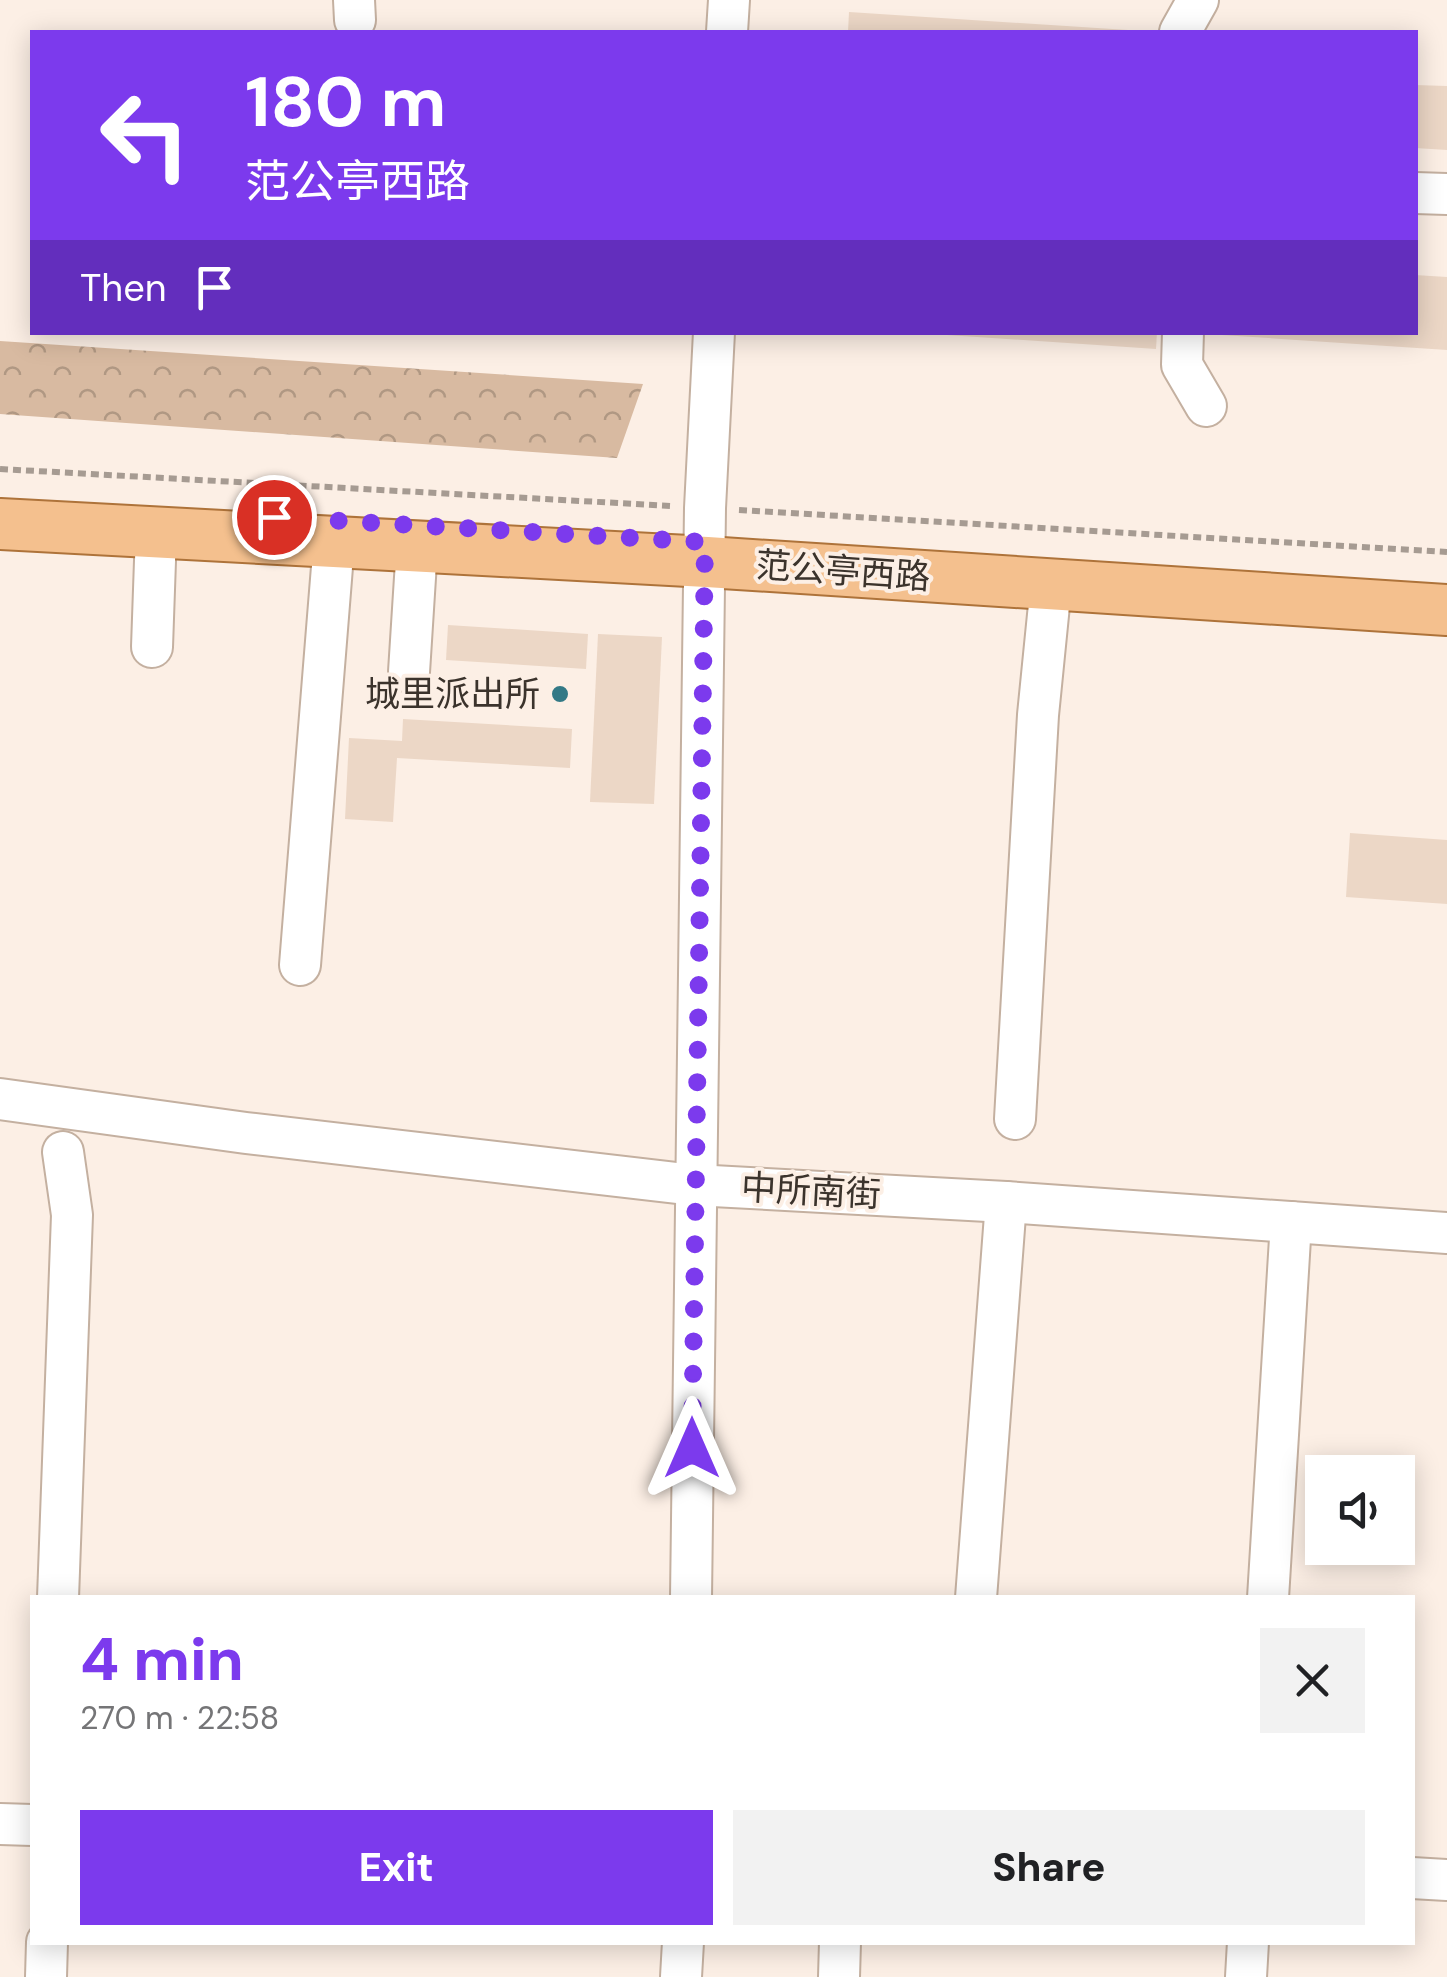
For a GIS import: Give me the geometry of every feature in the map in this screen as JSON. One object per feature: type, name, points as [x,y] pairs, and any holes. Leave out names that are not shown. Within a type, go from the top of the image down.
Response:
[{"type":"main road","name":"范公亭西路","points":[[0,501],[706,552],[1051,585],[1447,610]]},
{"type":"main road","name":"范公亭西路","points":[[0,524],[417,546],[706,552],[1447,585]]},
{"type":"street","points":[[728,30],[729,0]]},
{"type":"street","points":[[1181,30],[1198,0]]},
{"type":"street","points":[[1418,193],[1447,194]]},
{"type":"street","points":[[692,1595],[694,1185],[714,335]]},
{"type":"street","points":[[1183,335],[1182,365],[1206,406]]},
{"type":"street","points":[[152,647],[156,532]]},
{"type":"street","points":[[300,965],[334,542]]},
{"type":"street","points":[[409,672],[417,546]]},
{"type":"street","points":[[1015,1119],[1038,714],[1051,585]]},
{"type":"street","name":"中所南街","points":[[0,1099],[266,1135],[694,1185],[1447,1233]]},
{"type":"street","points":[[58,1595],[72,1214],[63,1152]]},
{"type":"street","points":[[976,1595],[1006,1202]]},
{"type":"street","points":[[1268,1595],[1291,1222]]},
{"type":"street","points":[[0,1824],[30,1825]]},
{"type":"street","points":[[1415,1878],[1447,1880]]},
{"type":"street","points":[[46,1977],[47,1945]]},
{"type":"street","points":[[681,1977],[683,1945]]},
{"type":"street","points":[[838,1977],[840,1945]]},
{"type":"street","points":[[1246,1977],[1248,1945]]},
{"type":"green space","points":[[0,341],[643,384],[617,458],[0,414]]},
{"type":"building","points":[[849,12],[1128,30],[848,30]]},
{"type":"building","points":[[1418,85],[1447,86],[1447,150],[1418,148]]},
{"type":"building","points":[[1418,275],[1447,277],[1447,350],[1222,335],[1418,335]]},
{"type":"building","points":[[947,335],[1157,335],[1156,349]]},
{"type":"building","points":[[448,625],[588,634],[586,669],[446,660]]},
{"type":"building","points":[[598,634],[662,637],[654,804],[590,802]]},
{"type":"building","points":[[403,719],[572,729],[570,768],[397,758],[393,822],[345,819],[349,738],[402,741]]},
{"type":"building","points":[[1350,833],[1447,840],[1447,904],[1346,897]]},
{"type":"place","name":"城里派出所","points":[[560,694]]},
{"type":"route","points":[[274,517],[705,542],[692,1448]]}]
